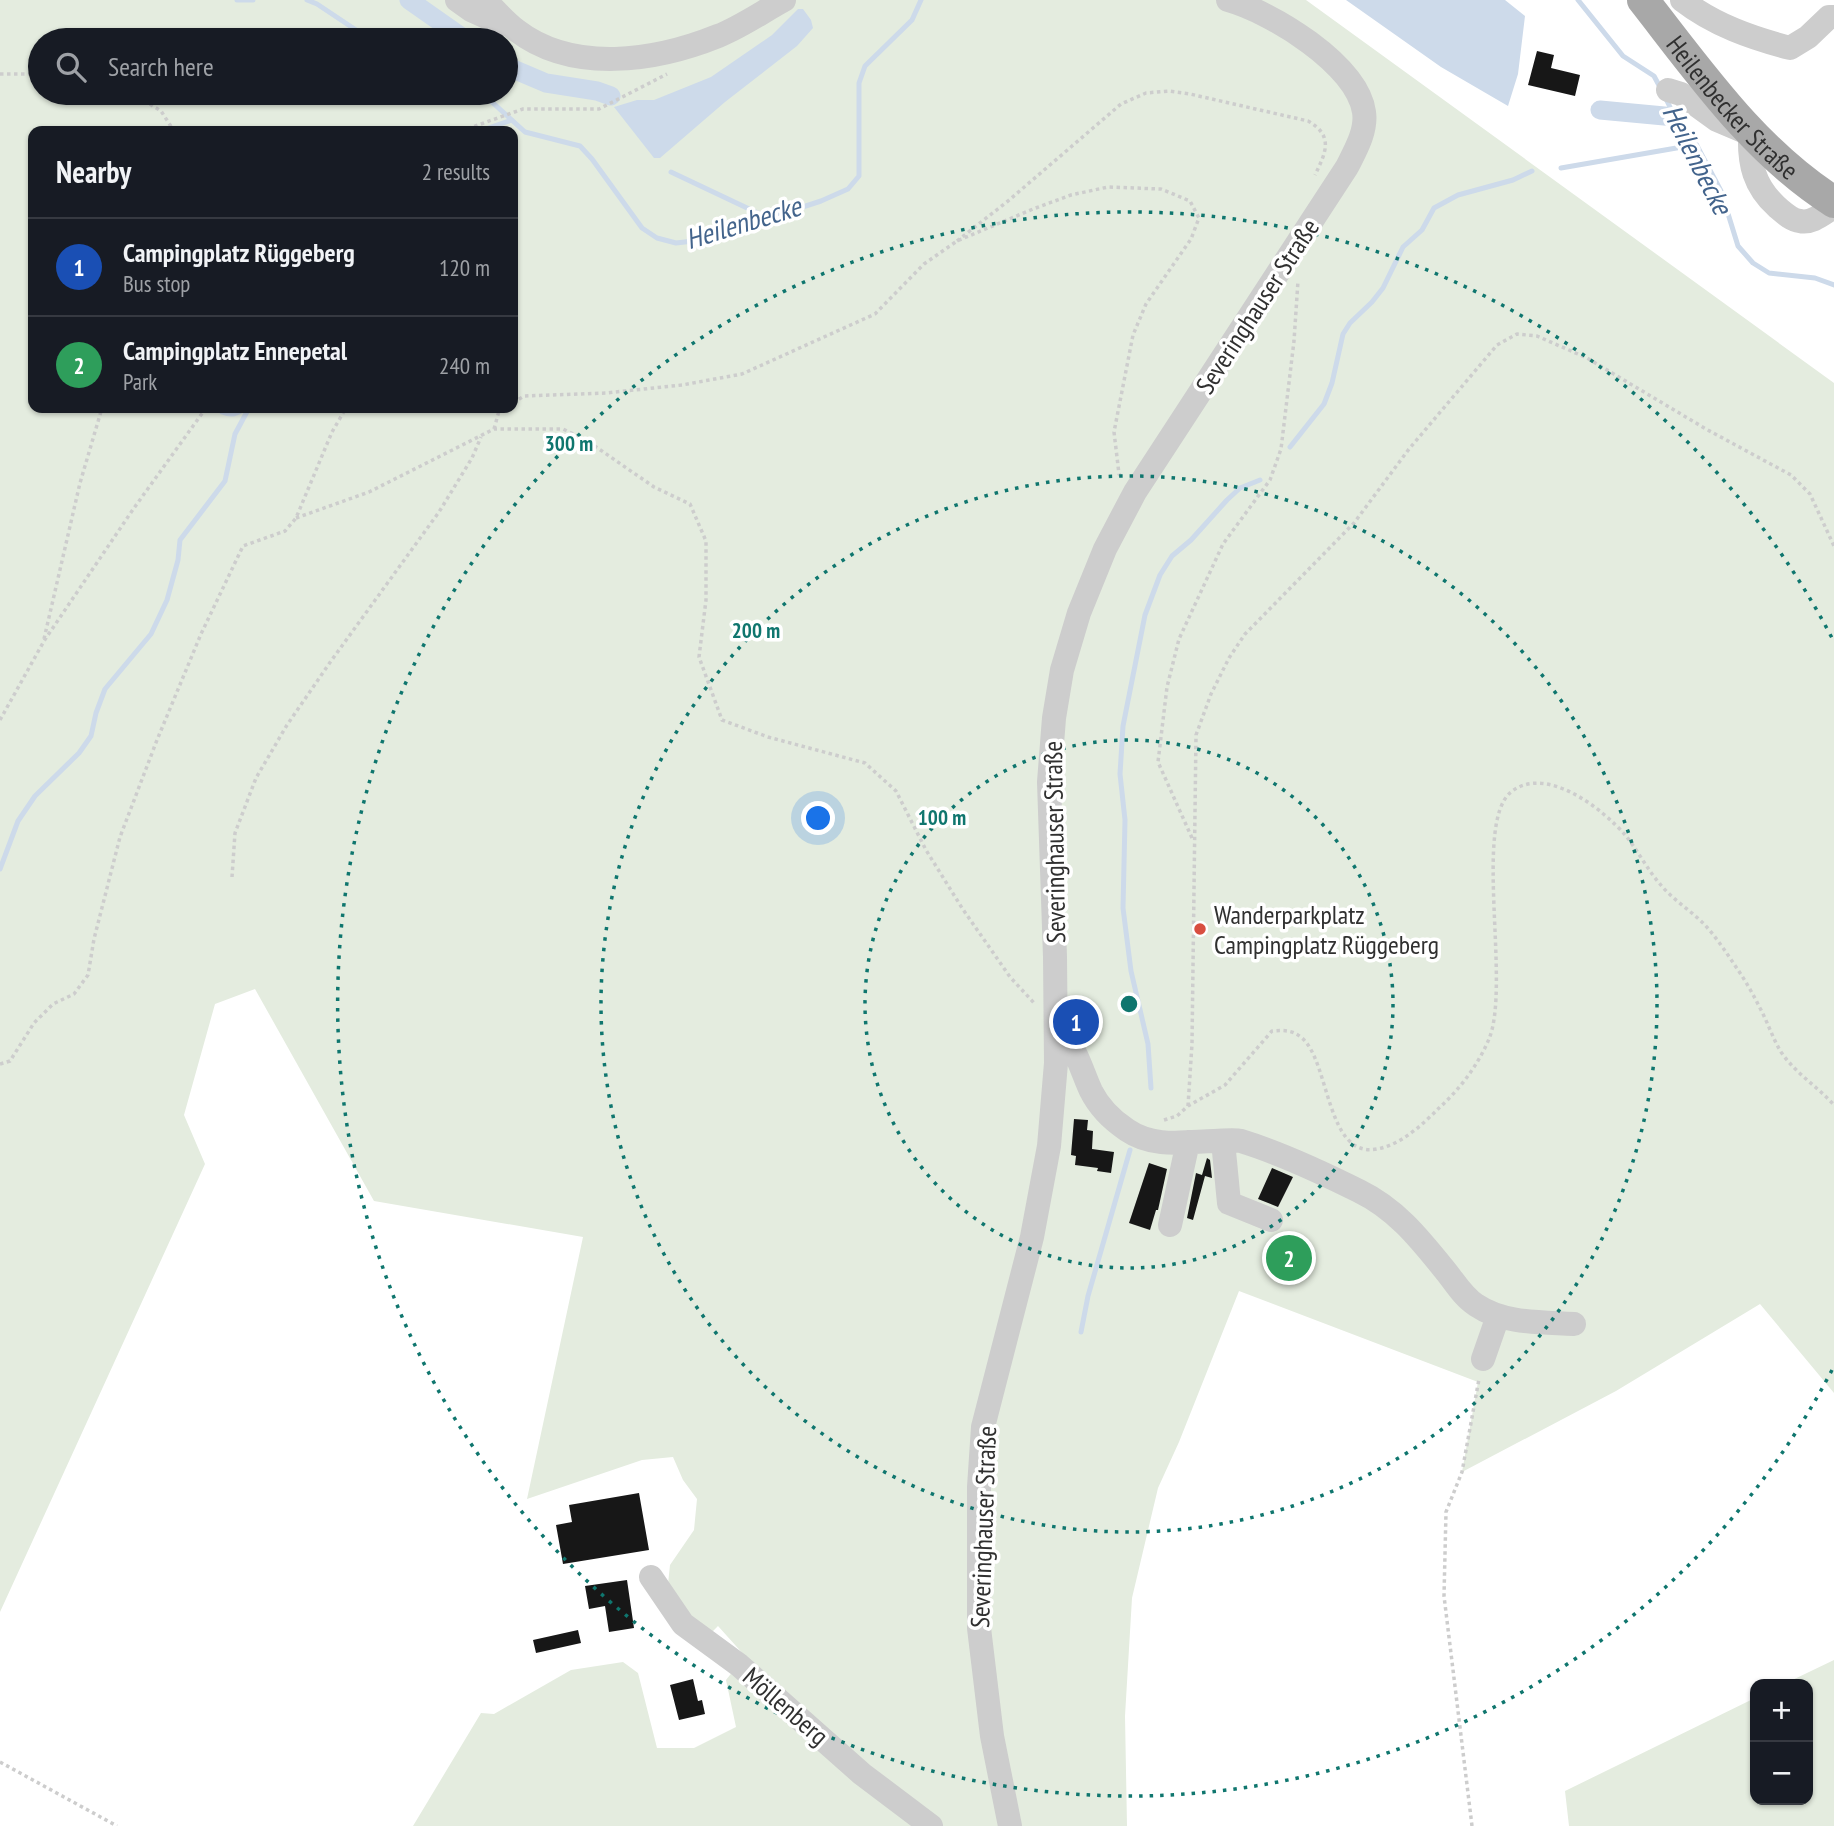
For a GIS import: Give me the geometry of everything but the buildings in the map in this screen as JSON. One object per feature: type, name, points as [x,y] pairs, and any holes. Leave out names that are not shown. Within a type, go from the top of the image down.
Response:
[{"type":"main road","name":"Heilenbecker Straße","points":[[1643,0],[1750,134],[1791,172],[1834,205]]},
{"type":"street","points":[[457,0],[471,10],[512,28]]},
{"type":"street","points":[[485,0],[514,28]]},
{"type":"street","points":[[518,31],[538,43],[562,52],[599,59],[632,57],[666,53],[719,36],[784,0]]},
{"type":"street","name":"Severinghauser Straße","points":[[1010,1826],[992,1736],[979,1628],[979,1487],[983,1427],[1032,1237],[1049,1146],[1056,1063],[1056,1027],[1049,782],[1054,718],[1062,670],[1079,613],[1105,550],[1135,492],[1348,167],[1360,137],[1365,113],[1359,92],[1335,64],[1305,39],[1267,15],[1228,0]]},
{"type":"street","points":[[1682,0],[1728,27],[1761,41],[1790,48],[1834,17]]},
{"type":"street","points":[[1668,90],[1681,94],[1717,120],[1750,134]]},
{"type":"street","points":[[1056,1027],[1067,1037],[1078,1055],[1092,1092],[1103,1110],[1124,1129],[1148,1142],[1241,1141],[1284,1158],[1363,1193],[1395,1212],[1475,1305],[1498,1316],[1520,1321],[1574,1324]]},
{"type":"street","points":[[1223,1141],[1229,1203],[1270,1220]]},
{"type":"street","points":[[1170,1225],[1188,1142]]},
{"type":"street","points":[[1483,1359],[1498,1316]]},
{"type":"street","name":"Möllenberg","points":[[651,1577],[683,1624],[739,1665],[862,1774],[932,1826]]},
{"type":"path","points":[[474,126],[523,109],[599,109],[672,72]]},
{"type":"path","points":[[0,74],[28,74]]},
{"type":"path","points":[[518,400],[524,396],[682,386],[742,374],[875,314],[924,264],[1008,201],[1121,104],[1146,93],[1169,90],[1308,121],[1317,126],[1325,137],[1326,151],[1311,184]]},
{"type":"path","points":[[151,105],[161,111],[171,126]]},
{"type":"path","points":[[957,241],[1071,195],[1108,187],[1160,189],[1190,201],[1199,218],[1191,239],[1146,304],[1133,335],[1122,387],[1114,432],[1119,474],[1135,492]]},
{"type":"path","points":[[1193,839],[1158,762],[1167,687],[1179,639],[1223,544],[1270,480],[1281,449],[1294,341],[1298,244]]},
{"type":"path","points":[[1834,545],[1810,494],[1791,475],[1706,429],[1587,358],[1536,336],[1517,334],[1497,345],[1409,449],[1353,523],[1245,634],[1229,657],[1211,694],[1196,735],[1192,1044],[1188,1106],[1225,1086],[1272,1031],[1287,1030],[1304,1039],[1314,1057],[1345,1138],[1361,1150],[1378,1149],[1422,1125],[1449,1099],[1474,1068],[1490,1037],[1497,1001],[1494,859],[1501,803],[1522,785],[1545,782],[1573,794],[1608,818],[1626,837],[1661,887],[1703,923],[1719,943],[1760,1009],[1780,1051],[1797,1073],[1834,1105]]},
{"type":"path","points":[[44,641],[80,483],[101,413]]},
{"type":"path","points":[[0,720],[44,641],[202,413]]},
{"type":"path","points":[[0,1064],[10,1061],[34,1023],[53,1004],[74,994],[88,975],[94,939],[120,837],[201,634],[243,546],[285,531],[296,518],[332,432],[343,413]]},
{"type":"path","points":[[494,429],[498,413]]},
{"type":"path","points":[[296,518],[369,492],[494,429],[563,429],[586,440],[654,487],[690,503],[706,541],[706,600],[699,657],[722,720],[768,737],[865,764],[896,791],[933,862],[1010,977],[1056,1027]]},
{"type":"path","points":[[232,877],[235,833],[256,778],[287,725],[331,661],[439,512],[472,458],[482,436]]},
{"type":"path","points":[[1472,1826],[1444,1596],[1446,1512],[1462,1472],[1483,1359]]},
{"type":"path","points":[[0,1762],[117,1826]]},
{"type":"shaded area","points":[[0,0],[1306,0],[1834,383],[1834,1393],[1760,1304],[1616,1391],[1462,1472],[1478,1382],[1239,1291],[1158,1488],[1132,1598],[1125,1716],[1127,1826],[1017,1826],[995,1714],[986,1637],[990,1425],[1018,1321],[1026,1301],[1040,1241],[1059,1122],[1064,1061],[1048,1054],[1041,1142],[1004,1318],[977,1424],[972,1525],[972,1627],[987,1747],[1003,1826],[413,1826],[481,1713],[494,1714],[571,1670],[623,1662],[638,1673],[657,1748],[694,1748],[736,1727],[726,1680],[745,1656],[718,1626],[708,1636],[682,1612],[668,1584],[670,1565],[694,1530],[697,1499],[683,1480],[673,1457],[642,1460],[527,1499],[583,1237],[374,1201],[255,989],[215,1004],[184,1115],[205,1164],[0,1612]]},
{"type":"shaded area","points":[[1834,1660],[1834,1826],[1569,1826],[1565,1791],[1750,1700],[1750,1805],[1813,1805],[1813,1679],[1794,1679]]},
{"type":"water","points":[[1346,0],[1505,0],[1525,16],[1518,74],[1508,106],[1441,67]]},
{"type":"water","points":[[798,9],[803,9],[813,28],[797,46],[725,102],[660,158],[654,158],[614,107],[637,100],[654,100],[711,77],[772,35]]},
{"type":"waterway","name":"Heilenbecke","points":[[237,0],[253,0]]},
{"type":"waterway","name":"Heilenbecke","points":[[307,0],[353,28]]},
{"type":"waterway","points":[[409,0],[449,28]]},
{"type":"waterway","name":"Heilenbecke","points":[[495,105],[525,132],[580,146],[642,228],[657,238],[676,243],[702,240],[821,201],[848,189],[859,176],[859,83],[865,66],[912,20],[921,0]]},
{"type":"waterway","name":"Heilenbecke","points":[[1578,0],[1623,56],[1654,76],[1661,89]]},
{"type":"waterway","points":[[518,71],[546,83],[597,91],[611,96]]},
{"type":"waterway","name":"Heilenbecke","points":[[1665,97],[1675,117],[1695,142],[1721,191],[1738,246],[1753,263],[1769,273],[1815,278],[1834,285]]},
{"type":"waterway","points":[[1600,110],[1675,117]]},
{"type":"waterway","points":[[495,126],[512,120]]},
{"type":"waterway","points":[[1561,168],[1688,146],[1697,147]]},
{"type":"waterway","points":[[1290,447],[1324,404],[1332,383],[1343,334],[1383,288],[1403,247],[1422,230],[1434,208],[1458,195],[1513,180],[1532,171]]},
{"type":"waterway","points":[[671,172],[766,217]]},
{"type":"waterway","points":[[226,413],[237,413]]},
{"type":"waterway","points":[[0,869],[18,821],[35,796],[79,753],[91,736],[105,689],[151,634],[167,600],[178,560],[180,540],[225,481],[235,434],[246,413]]},
{"type":"waterway","points":[[1151,1088],[1148,1044],[1131,971],[1123,908],[1125,820],[1120,774],[1123,726],[1145,615],[1160,575],[1172,556],[1191,540],[1227,500],[1240,488],[1260,480]]},
{"type":"waterway","points":[[1081,1332],[1088,1296],[1130,1150]]},
{"type":"place","name":"Wanderparkplatz Campingplatz Rüggeberg","points":[[1200,929]]},
{"type":"place","name":"Campingplatz Rüggeberg","points":[[1076,1022]]},
{"type":"place","name":"Campingplatz Ennepetal","points":[[1289,1258]]}]
